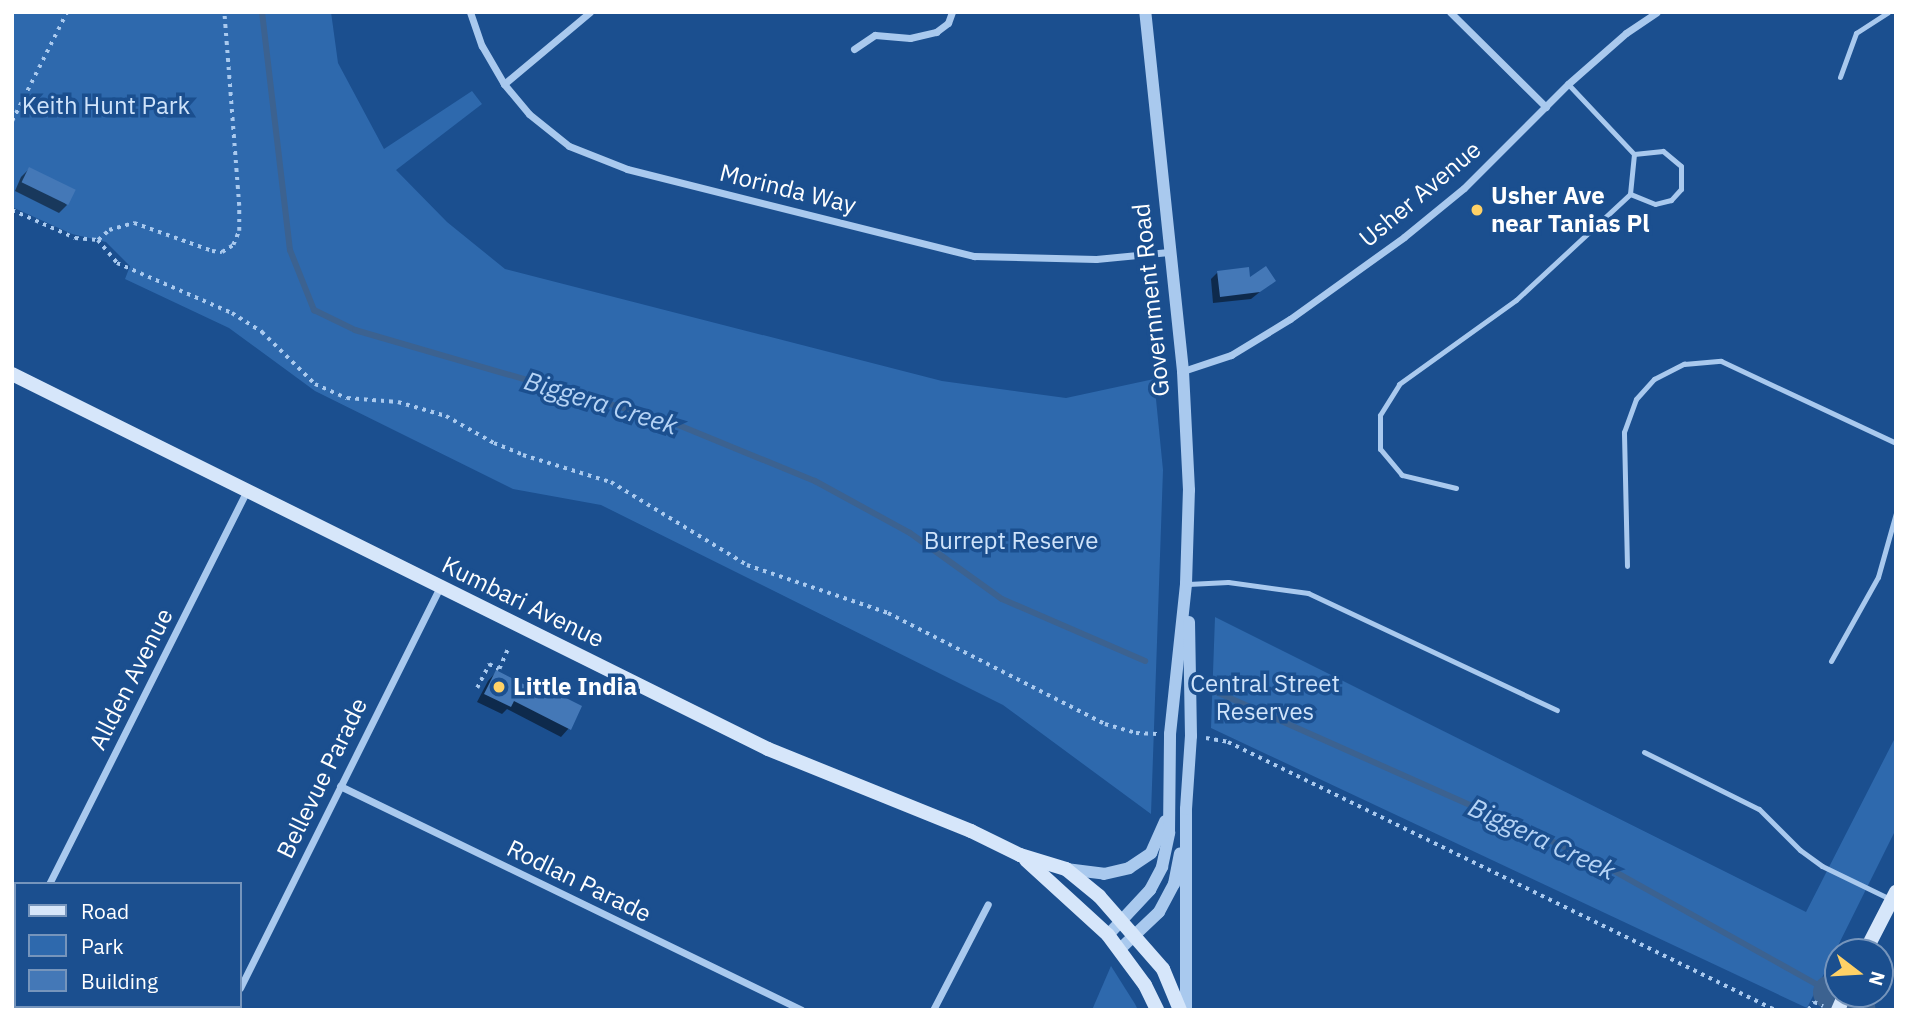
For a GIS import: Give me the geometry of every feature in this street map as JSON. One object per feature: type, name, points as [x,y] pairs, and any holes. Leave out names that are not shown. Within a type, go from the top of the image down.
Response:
[{"type":"main road","name":"Kumbari Avenue","points":[[12,374],[768,749],[971,831],[1020,855],[1066,869],[1099,896],[1122,920]]},
{"type":"main road","name":"Kumbari Avenue","points":[[1020,855],[1108,935]]},
{"type":"main road","points":[[1872,938],[1894,896]]},
{"type":"main road","points":[[1122,920],[1163,969],[1180,1010]]},
{"type":"main road","points":[[1108,935],[1145,985],[1157,1010]]},
{"type":"street","name":"Morinda Way","points":[[470,12],[482,46],[504,84],[529,114],[569,146],[626,169],[974,256],[1097,259],[1169,252]]},
{"type":"street","points":[[504,84],[590,12]]},
{"type":"street","points":[[854,49],[875,35],[910,38],[936,32],[948,23],[952,12]]},
{"type":"street","name":"Government Road","points":[[1108,935],[1150,890],[1162,867],[1169,833],[1170,734],[1186,584],[1189,490],[1183,371],[1145,12]]},
{"type":"street","points":[[1450,12],[1546,107]]},
{"type":"street","points":[[1457,19],[1465,12]]},
{"type":"street","name":"Usher Avenue","points":[[1183,371],[1231,355],[1290,319],[1404,237],[1464,188],[1568,84],[1626,33],[1657,12]]},
{"type":"street","name":"Allden Avenue","points":[[50,882],[247,491]]},
{"type":"street","name":"Government Road","points":[[1186,584],[1191,649],[1191,736],[1186,809],[1186,1010]]},
{"type":"street","name":"Bellevue Parade","points":[[242,984],[440,586]]},
{"type":"street","name":"Rodlan Parade","points":[[340,786],[802,1010]]},
{"type":"street","name":"Government Road","points":[[1066,869],[1104,874],[1129,868],[1151,853],[1163,828],[1169,806]]},
{"type":"street","name":"Government Road","points":[[1119,950],[1159,912],[1174,884],[1186,809]]},
{"type":"street","points":[[933,1010],[988,904]]},
{"type":"lane","points":[[1840,77],[1856,33],[1888,12]]},
{"type":"lane","points":[[1456,488],[1402,475],[1380,449],[1380,415],[1399,384],[1516,300],[1630,194],[1634,154],[1568,84]]},
{"type":"lane","points":[[1630,194],[1648,203],[1663,203],[1677,195],[1683,181],[1681,166],[1670,154],[1655,150],[1634,154]]},
{"type":"lane","points":[[1627,566],[1624,432],[1636,400],[1654,379],[1684,364],[1721,361],[1896,443]]},
{"type":"lane","points":[[1830,661],[1878,577],[1896,513]]},
{"type":"lane","points":[[1186,584],[1228,582],[1308,593],[1557,710]]},
{"type":"lane","points":[[1644,752],[1759,809],[1800,850],[1822,866],[1894,896]]},
{"type":"path","points":[[12,121],[67,12]]},
{"type":"path","points":[[98,240],[109,230],[134,223],[212,251],[222,252],[233,245],[239,231],[239,206],[224,12]]},
{"type":"path","points":[[12,210],[75,238],[98,240],[117,263],[232,313],[262,332],[315,384],[347,397],[398,402],[446,416],[504,447],[611,482],[747,565],[888,613],[1105,724],[1136,733],[1170,734]]},
{"type":"path","points":[[477,688],[489,664],[499,669],[509,647]]},
{"type":"path","points":[[1191,736],[1228,742],[1775,1010]]},
{"type":"path","points":[[1808,1010],[1814,1002],[1831,1010]]},
{"type":"green space","name":"Burrept Reserve","points":[[12,12],[331,12],[338,63],[384,149],[472,91],[482,104],[396,170],[447,222],[505,269],[942,381],[1066,398],[1154,379],[1163,470],[1151,814],[1003,705],[601,505],[513,489],[315,391],[229,328],[125,279],[130,266],[106,242],[72,234],[12,207]]},
{"type":"green space","name":"Central Street Reserves","points":[[1215,617],[1806,912],[1896,736],[1896,829],[1842,938],[1824,938],[1824,974],[1807,1008],[1211,728]]},
{"type":"green space","points":[[1111,966],[1135,1004],[1138,1010],[1092,1010]]},
{"type":"building","points":[[29,167],[76,190],[68,205],[22,182]]},
{"type":"building","points":[[1266,266],[1276,281],[1260,292],[1220,297],[1217,271],[1249,267],[1250,277]]},
{"type":"building","points":[[496,670],[537,691],[540,685],[582,706],[571,730],[514,701],[511,707],[484,694]]},
{"type":"waterway","name":"Biggera Creek","points":[[262,12],[290,250],[314,310],[355,330],[671,422],[815,481],[910,533],[1002,599],[1145,661]]},
{"type":"waterway","name":"Biggera Creek","points":[[1214,691],[1596,861],[1824,989]]},
{"type":"place","name":"Usher Ave near Tanias Pl","points":[[1477,210]]},
{"type":"place","name":"Little India","points":[[499,687]]},
{"type":"park label","name":"Keith Hunt Park","points":[[106,106]]}]
